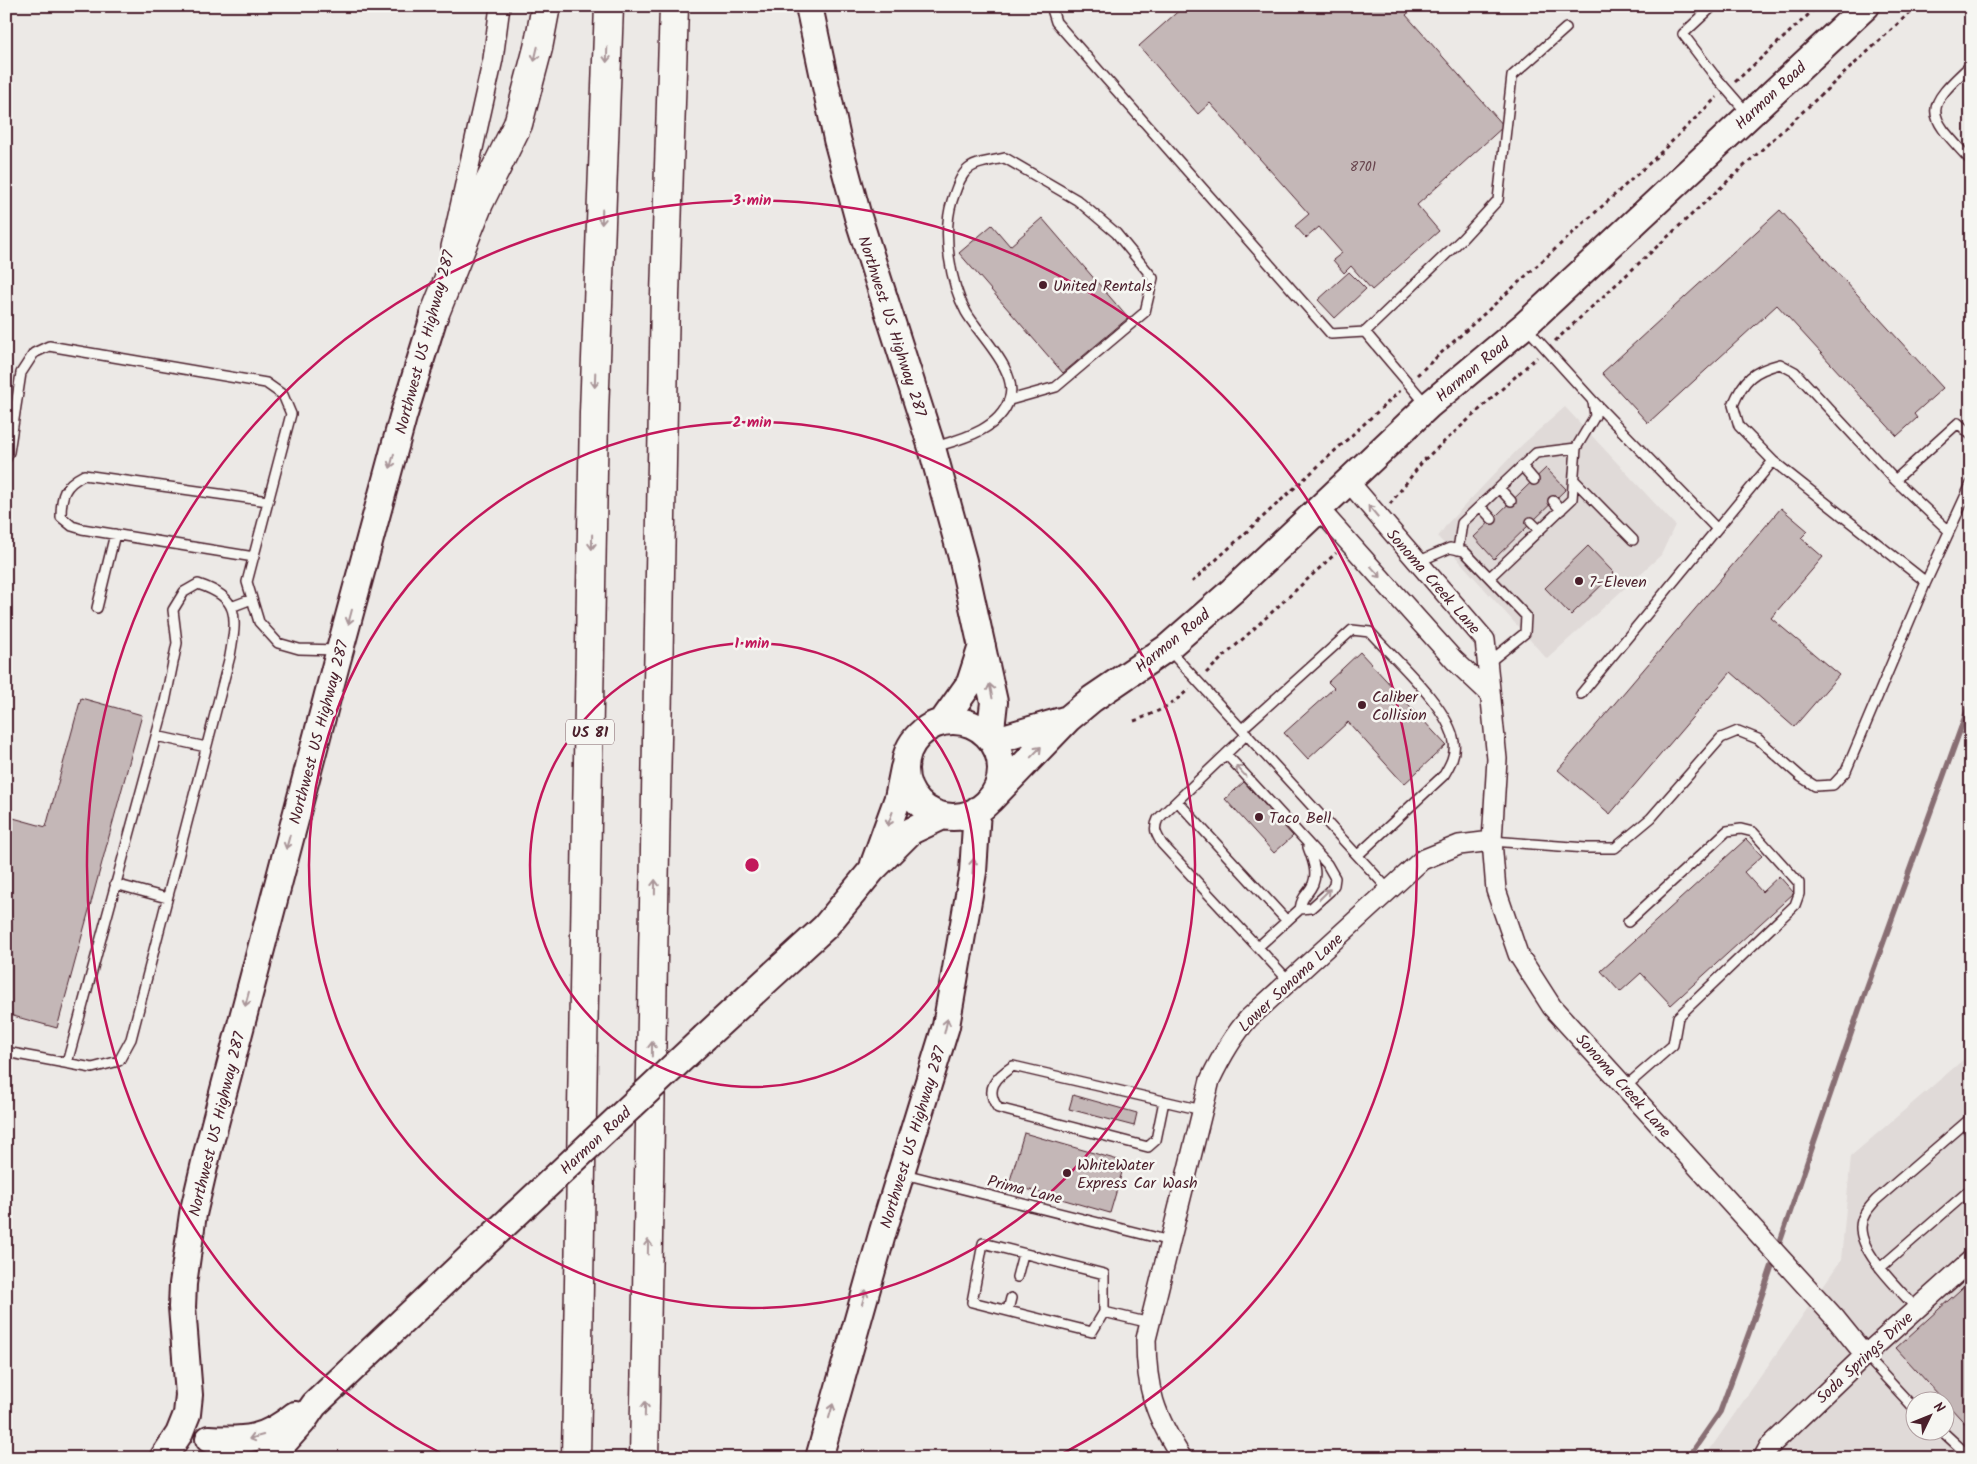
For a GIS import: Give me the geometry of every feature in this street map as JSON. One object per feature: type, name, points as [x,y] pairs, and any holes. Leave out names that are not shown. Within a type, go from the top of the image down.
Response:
[{"type":"highway","points":[[435,313],[479,203],[518,124],[538,48],[546,6]]},
{"type":"highway","name":"US 81","points":[[576,1458],[594,413],[609,6]]},
{"type":"highway","points":[[644,1458],[664,296],[674,6]]},
{"type":"main road","name":"Northwest US Highway 287","points":[[809,6],[832,121],[858,217],[932,448],[963,561],[994,702],[991,739]]},
{"type":"main road","name":"Harmon Road","points":[[984,805],[1068,720],[1092,699],[1167,648],[1320,510],[1428,406],[1525,324],[1866,6]]},
{"type":"main road","name":"Northwest US Highway 287","points":[[163,1458],[182,1429],[188,1414],[189,1396],[182,1307],[183,1284],[195,1206],[224,1083],[403,417],[435,313]]},
{"type":"main road","points":[[943,721],[970,683],[982,645]]},
{"type":"main road","points":[[960,720],[977,726],[991,739],[1000,755],[1001,771],[998,786],[984,805],[966,815],[942,816],[930,811],[912,793],[906,781],[907,755],[914,740],[926,728],[943,721],[960,720]]},
{"type":"main road","name":"Harmon Road","points":[[991,739],[1068,720]]},
{"type":"main road","name":"Harmon Road","points":[[872,870],[898,798],[907,755]]},
{"type":"main road","name":"Northwest US Highway 287","points":[[819,1458],[901,1173],[946,1026],[984,805]]},
{"type":"main road","name":"Harmon Road","points":[[270,1458],[303,1421],[314,1405],[705,1037],[819,933],[872,870],[911,831],[942,816]]},
{"type":"main road","name":"Harmon Road","points":[[163,1458],[172,1448],[184,1441],[209,1438],[237,1440],[260,1437],[278,1428],[297,1413],[314,1405]]},
{"type":"main road","points":[[209,1438],[221,1442],[239,1458]]},
{"type":"street","name":"Northwest US Highway 287","points":[[435,313],[480,122],[493,58],[500,6]]},
{"type":"street","name":"Sonoma Creek Lane","points":[[1349,482],[1485,640],[1488,693],[1497,759],[1492,841],[1496,890],[1518,954],[1552,1007],[1835,1318],[1865,1355]]},
{"type":"street","points":[[1320,510],[1454,660],[1488,693]]},
{"type":"street","name":"Lower Sonoma Lane","points":[[1182,1458],[1166,1434],[1154,1406],[1146,1372],[1146,1339],[1210,1080],[1233,1036],[1422,860],[1458,845],[1492,841]]},
{"type":"street","name":"Soda Springs Drive","points":[[1763,1458],[1769,1447],[1865,1355],[1971,1260]]},
{"type":"lane","points":[[1051,6],[1056,22],[1331,334],[1365,332],[1462,239],[1498,200],[1512,76],[1566,28]]},
{"type":"lane","points":[[1713,6],[1683,34],[1749,115]]},
{"type":"lane","points":[[1971,65],[1944,90],[1937,102],[1935,116],[1944,132],[1971,161]]},
{"type":"lane","points":[[932,448],[972,436],[994,422],[1010,400],[1010,375],[965,310],[947,256],[948,213],[961,175],[978,163],[1005,158],[1077,200],[1116,233],[1153,278],[1145,312],[1056,388],[1010,400]]},
{"type":"lane","points":[[1525,324],[1545,350],[1716,528]]},
{"type":"lane","points":[[1365,332],[1428,406]]},
{"type":"lane","points":[[6,458],[9,452],[21,373],[34,353],[49,346],[266,383],[283,395],[291,414],[247,582],[260,622],[278,643],[299,649],[341,650]]},
{"type":"lane","points":[[1926,582],[1773,460],[1739,426],[1732,405],[1740,388],[1759,369],[1780,364],[1795,372],[1895,480],[1949,531]]},
{"type":"lane","points":[[1490,577],[1572,499],[1575,481],[1576,448],[1595,416],[1593,401]]},
{"type":"lane","points":[[1895,480],[1958,423],[1971,434]]},
{"type":"lane","points":[[1458,550],[1462,523],[1522,466],[1536,454],[1576,448]]},
{"type":"lane","points":[[1580,694],[1773,460]]},
{"type":"lane","points":[[1522,466],[1534,480]]},
{"type":"lane","points":[[254,557],[72,526],[61,516],[61,501],[70,482],[84,475],[268,501]]},
{"type":"lane","points":[[1575,481],[1633,540]]},
{"type":"lane","points":[[1492,841],[1586,848],[1615,848],[1652,818],[1721,738],[1738,731],[1758,739],[1801,777],[1815,786],[1833,785],[1846,771],[1926,582],[1971,484]]},
{"type":"lane","points":[[1499,488],[1511,501]]},
{"type":"lane","points":[[1554,501],[1561,510]]},
{"type":"lane","points":[[1480,506],[1492,520]]},
{"type":"lane","points":[[1531,522],[1539,530]]},
{"type":"lane","points":[[97,608],[115,534]]},
{"type":"lane","points":[[1512,541],[1520,548]]},
{"type":"lane","points":[[1417,562],[1450,548],[1464,551],[1526,616],[1525,633],[1486,664]]},
{"type":"lane","points":[[6,1052],[92,1068],[119,1061],[131,1039],[235,626],[229,602],[217,590],[198,584],[184,592],[173,610],[177,643],[156,736],[67,1063]]},
{"type":"lane","points":[[231,607],[252,599]]},
{"type":"lane","points":[[1290,981],[1162,844],[1156,834],[1155,826],[1158,818],[1352,630],[1370,632],[1441,710],[1451,728],[1455,744],[1452,760],[1444,775],[1358,855]]},
{"type":"lane","points":[[1167,648],[1390,890]]},
{"type":"lane","points":[[156,736],[206,747]]},
{"type":"lane","points":[[1226,754],[1332,872],[1334,884],[1311,908],[1300,909],[1258,947]]},
{"type":"lane","points":[[1176,801],[1287,921]]},
{"type":"lane","points":[[1625,1087],[1673,1045],[1678,1016],[1795,905],[1799,894],[1799,883],[1753,832],[1741,829],[1726,831],[1628,922]]},
{"type":"lane","points":[[1300,909],[1301,898],[1313,883],[1314,876],[1312,858],[1306,842]]},
{"type":"lane","points":[[116,884],[167,898]]},
{"type":"lane","points":[[1164,1102],[1156,1140],[1148,1147],[998,1108],[991,1099],[992,1087],[1001,1073],[1013,1066],[1202,1110]]},
{"type":"lane","points":[[1917,1308],[1873,1259],[1861,1227],[1865,1213],[1876,1200],[1971,1118]]},
{"type":"lane","name":"Prima Lane","points":[[901,1173],[1170,1241]]},
{"type":"lane","points":[[1880,1268],[1971,1189]]},
{"type":"lane","points":[[983,1242],[1023,1254],[1104,1274],[1104,1312],[1092,1332],[972,1302],[983,1242]]},
{"type":"lane","points":[[1017,1277],[1023,1254]]},
{"type":"lane","points":[[1008,1310],[1011,1298]]},
{"type":"lane","points":[[1104,1312],[1150,1323]]},
{"type":"lane","name":"Sonoma Creek Lane","points":[[1865,1355],[1904,1397]]},
{"type":"lane","points":[[1953,1442],[1970,1458]]},
{"type":"path","points":[[1192,582],[1818,6]]},
{"type":"path","points":[[1377,515],[1394,500],[1423,461],[1916,6]]},
{"type":"path","points":[[1134,721],[1154,714],[1174,703],[1348,542]]},
{"type":"shaded area","points":[[1565,407],[1675,525],[1661,555],[1547,659],[1438,537],[1447,524],[1523,444]]},
{"type":"shaded area","points":[[1971,1053],[1971,1458],[1704,1458],[1841,1260],[1851,1156]]},
{"type":"building","points":[[1184,6],[1416,6],[1406,15],[1504,126],[1417,205],[1439,231],[1372,290],[1351,266],[1344,273],[1333,260],[1342,253],[1319,227],[1306,238],[1295,226],[1309,214],[1210,103],[1198,114],[1139,46]]},
{"type":"building","points":[[1780,210],[1943,388],[1914,414],[1917,418],[1897,436],[1777,305],[1648,423],[1602,373]]},
{"type":"building","name":"United Rentals","points":[[1042,218],[1128,318],[1063,373],[959,253],[992,225],[1010,246]]},
{"type":"building","points":[[1349,272],[1366,289],[1335,318],[1318,300]]},
{"type":"building","points":[[1546,468],[1566,489],[1494,559],[1474,537]]},
{"type":"building","points":[[1781,508],[1808,531],[1801,538],[1823,557],[1771,618],[1839,675],[1794,727],[1731,672],[1610,814],[1558,770]]},
{"type":"building","name":"7-Eleven","points":[[1588,546],[1614,573],[1571,615],[1545,588]]},
{"type":"building","name":"Caliber Collision","points":[[1360,652],[1446,745],[1404,784],[1348,722],[1308,759],[1284,733],[1334,688],[1328,682]]},
{"type":"building","points":[[81,698],[142,715],[57,1028],[6,1014],[6,971],[12,949],[6,948],[6,816],[46,827]]},
{"type":"building","name":"Taco Bell","points":[[1244,782],[1293,836],[1274,853],[1225,799]]},
{"type":"building","points":[[1746,839],[1762,856],[1744,872],[1762,892],[1779,876],[1794,893],[1671,1005],[1641,973],[1620,992],[1601,971]]},
{"type":"building","points":[[1073,1095],[1137,1113],[1134,1126],[1069,1109]]},
{"type":"building","name":"WhiteWater Express Car Wash","points":[[1024,1133],[1125,1162],[1110,1213],[1009,1184]]},
{"type":"building","points":[[1971,1280],[1971,1430],[1954,1411],[1954,1392],[1936,1392],[1896,1348]]},
{"type":"waterway","points":[[1688,1458],[1720,1412],[1750,1330],[1859,1010],[1971,700]]},
{"type":"place","name":"United Rentals","points":[[1043,285]]},
{"type":"place","name":"7-Eleven","points":[[1579,581]]},
{"type":"place","name":"Caliber Collision","points":[[1362,705]]},
{"type":"place","name":"Taco Bell","points":[[1259,817]]},
{"type":"place","name":"WhiteWater Express Car Wash","points":[[1067,1173]]}]
